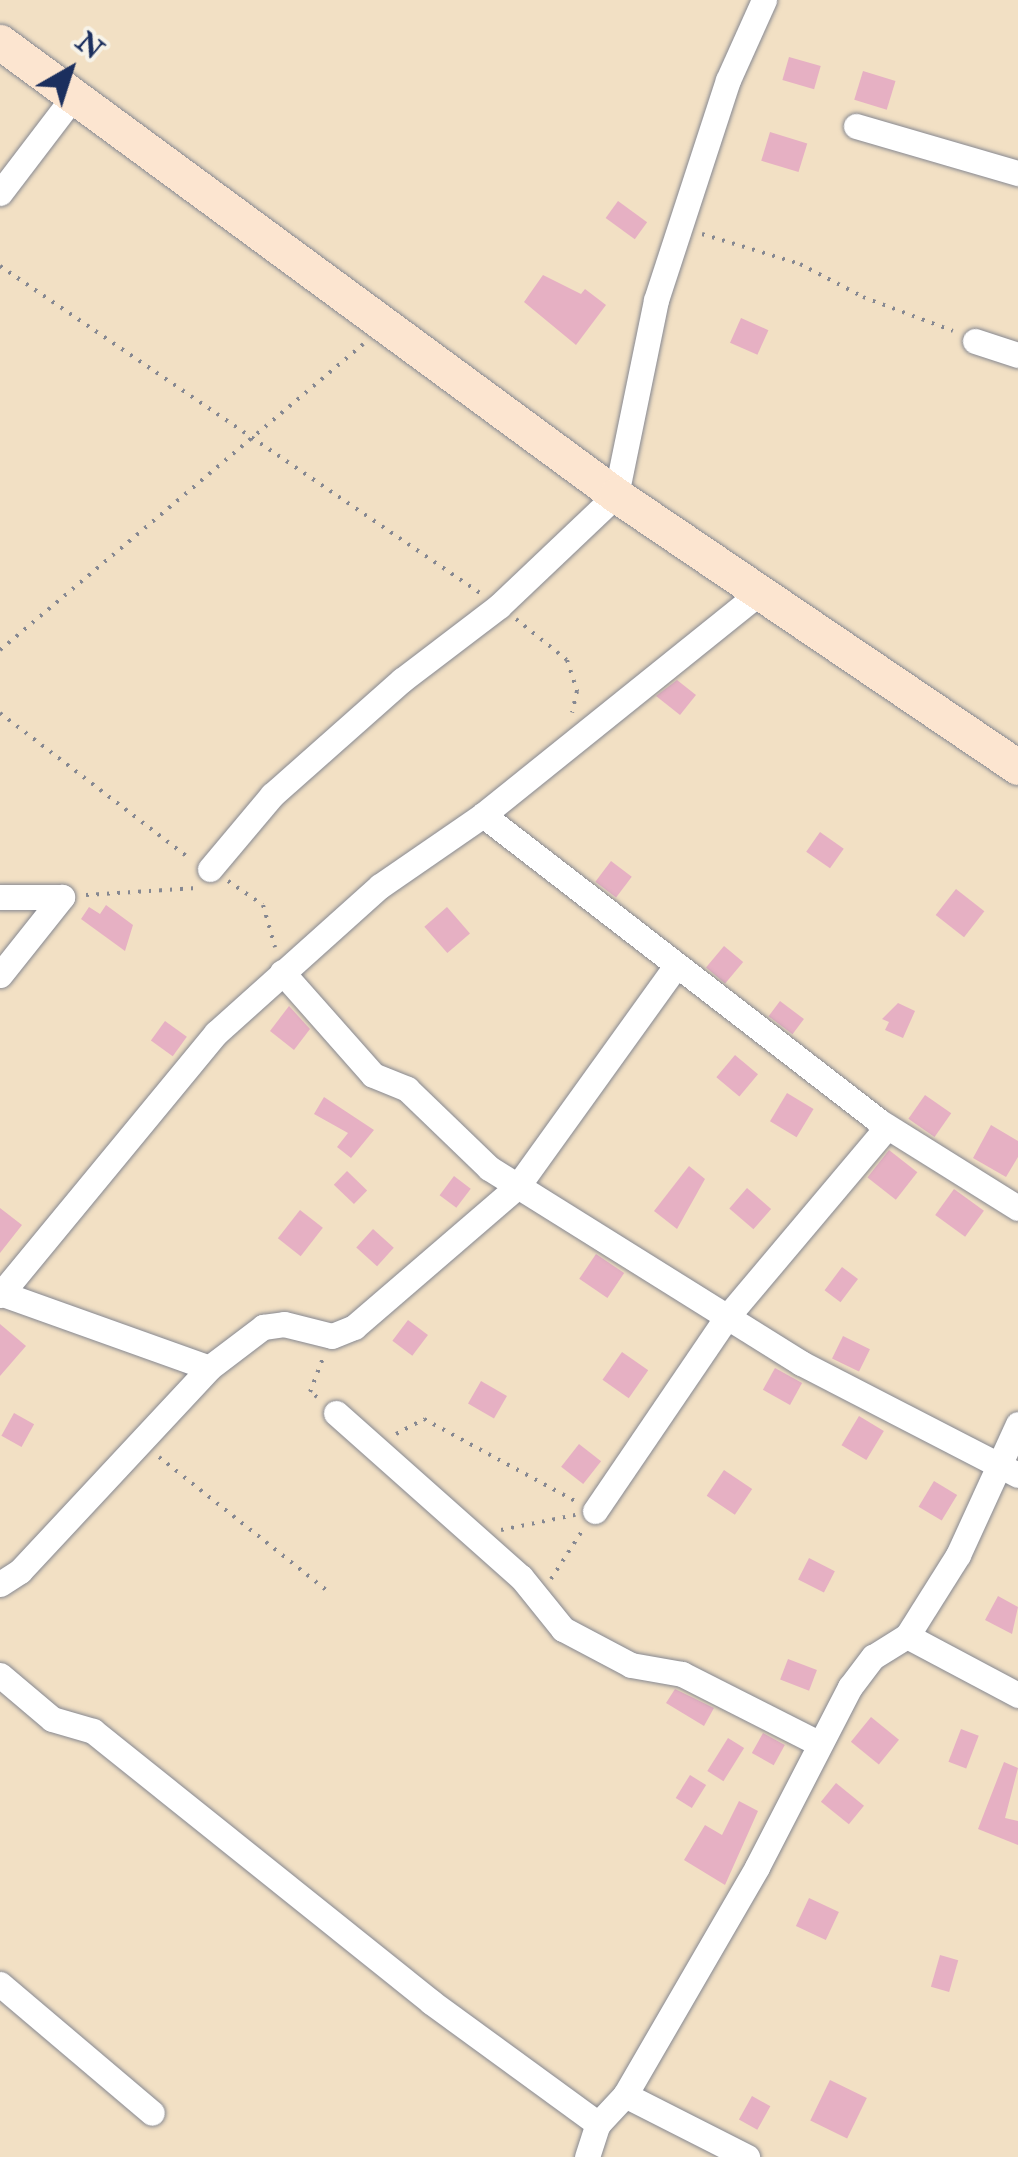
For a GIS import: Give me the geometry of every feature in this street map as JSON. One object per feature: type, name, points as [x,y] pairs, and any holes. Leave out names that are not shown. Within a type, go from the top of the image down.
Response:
[{"type":"main road","points":[[0,42],[616,496],[1018,768]]},
{"type":"street","points":[[209,881],[272,795],[402,680],[499,606],[616,496],[656,300],[683,228],[728,80],[764,0]]},
{"type":"street","points":[[0,193],[74,96]]},
{"type":"street","points":[[856,126],[1018,173]]},
{"type":"street","points":[[975,342],[1018,355]]},
{"type":"street","points":[[209,1368],[0,1294],[216,1034],[282,972],[380,886],[483,816],[759,592]]},
{"type":"street","points":[[483,816],[886,1127],[1018,1208]]},
{"type":"street","points":[[0,897],[62,897]]},
{"type":"street","points":[[0,975],[62,897]]},
{"type":"street","points":[[0,1584],[209,1368],[263,1327],[284,1324],[332,1336],[400,1292],[517,1187],[676,966]]},
{"type":"street","points":[[282,972],[373,1075],[407,1088],[452,1138],[517,1187],[801,1363],[1008,1470]]},
{"type":"street","points":[[594,1511],[727,1317],[886,1127]]},
{"type":"street","points":[[336,1413],[521,1577],[563,1630],[631,1665],[682,1674],[816,1742]]},
{"type":"street","points":[[587,2157],[598,2124],[625,2095],[757,1866],[816,1742],[873,1657],[907,1636],[1008,1470],[1018,1424]]},
{"type":"street","points":[[907,1636],[1018,1696]]},
{"type":"street","points":[[0,1675],[52,1720],[93,1731],[431,2002],[598,2124]]},
{"type":"street","points":[[0,1984],[152,2113]]},
{"type":"street","points":[[625,2095],[747,2157]]},
{"type":"path","points":[[683,228],[800,264],[830,282],[975,342]]},
{"type":"path","points":[[0,266],[499,606],[568,660],[577,691],[563,750]]},
{"type":"path","points":[[0,650],[385,325]]},
{"type":"path","points":[[0,712],[209,881],[236,887]]},
{"type":"path","points":[[62,897],[209,881],[236,887],[263,904],[282,972]]},
{"type":"path","points":[[332,1336],[310,1392],[336,1413]]},
{"type":"path","points":[[379,1448],[424,1420],[594,1511]]},
{"type":"path","points":[[139,1443],[328,1592]]},
{"type":"path","points":[[471,1536],[594,1511]]},
{"type":"path","points":[[538,1601],[594,1511]]},
{"type":"building","points":[[789,57],[821,66],[814,89],[782,80]]},
{"type":"building","points":[[863,71],[896,81],[887,110],[854,100]]},
{"type":"building","points":[[770,132],[807,143],[799,172],[761,161]]},
{"type":"building","points":[[618,201],[647,222],[635,239],[606,218]]},
{"type":"building","points":[[543,275],[581,294],[585,289],[606,305],[576,345],[524,302]]},
{"type":"building","points":[[741,318],[768,330],[757,355],[730,343]]},
{"type":"building","points":[[677,680],[696,695],[680,715],[656,696]]},
{"type":"building","points":[[820,832],[844,849],[830,868],[806,852]]},
{"type":"building","points":[[611,861],[632,877],[616,897],[595,882]]},
{"type":"building","points":[[956,889],[984,911],[964,937],[936,915]]},
{"type":"building","points":[[106,905],[133,925],[125,951],[81,919],[89,907],[100,914]]},
{"type":"building","points":[[447,907],[470,933],[447,953],[424,927]]},
{"type":"building","points":[[724,946],[743,962],[725,984],[706,967]]},
{"type":"building","points":[[780,1001],[804,1019],[793,1034],[769,1016]]},
{"type":"building","points":[[898,1003],[915,1011],[903,1038],[885,1030],[889,1022],[882,1019]]},
{"type":"building","points":[[289,1006],[310,1029],[294,1050],[270,1031]]},
{"type":"building","points":[[165,1021],[187,1037],[173,1056],[151,1040]]},
{"type":"building","points":[[735,1055],[758,1074],[739,1096],[716,1077]]},
{"type":"building","points":[[787,1093],[814,1109],[797,1137],[770,1121]]},
{"type":"building","points":[[925,1095],[951,1113],[935,1137],[908,1119]]},
{"type":"building","points":[[324,1097],[374,1130],[351,1158],[337,1147],[348,1133],[314,1114]]},
{"type":"building","points":[[991,1125],[1018,1141],[1018,1157],[1006,1177],[973,1158]]},
{"type":"building","points":[[889,1150],[917,1172],[896,1200],[867,1178]]},
{"type":"building","points":[[689,1166],[705,1179],[677,1229],[654,1211]]},
{"type":"building","points":[[347,1171],[367,1190],[354,1204],[334,1185]]},
{"type":"building","points":[[454,1176],[471,1189],[456,1208],[440,1195]]},
{"type":"building","points":[[747,1188],[771,1209],[753,1229],[729,1208]]},
{"type":"building","points":[[954,1189],[984,1211],[965,1237],[935,1215]]},
{"type":"building","points":[[0,1208],[22,1225],[0,1253]]},
{"type":"building","points":[[300,1210],[323,1228],[301,1256],[278,1238]]},
{"type":"building","points":[[373,1229],[394,1248],[377,1266],[356,1248]]},
{"type":"building","points":[[596,1254],[624,1273],[607,1298],[579,1279]]},
{"type":"building","points":[[842,1267],[858,1279],[841,1302],[825,1290]]},
{"type":"building","points":[[408,1320],[428,1335],[412,1356],[392,1341]]},
{"type":"building","points":[[0,1324],[26,1346],[0,1376]]},
{"type":"building","points":[[843,1336],[870,1349],[859,1372],[832,1358]]},
{"type":"building","points":[[622,1352],[648,1370],[629,1398],[602,1380]]},
{"type":"building","points":[[775,1368],[802,1383],[790,1405],[763,1390]]},
{"type":"building","points":[[481,1381],[507,1396],[494,1419],[468,1404]]},
{"type":"building","points":[[14,1413],[34,1424],[22,1447],[1,1436]]},
{"type":"building","points":[[859,1416],[884,1431],[866,1460],[841,1445]]},
{"type":"building","points":[[579,1444],[601,1461],[583,1484],[561,1467]]},
{"type":"building","points":[[724,1470],[752,1489],[735,1515],[707,1496]]},
{"type":"building","points":[[934,1481],[957,1495],[942,1521],[919,1507]]},
{"type":"building","points":[[809,1558],[835,1571],[824,1593],[798,1579]]},
{"type":"building","points":[[998,1596],[1018,1607],[1012,1634],[985,1620]]},
{"type":"building","points":[[788,1659],[817,1670],[809,1691],[780,1680]]},
{"type":"building","points":[[675,1689],[714,1708],[704,1726],[666,1703]]},
{"type":"building","points":[[871,1717],[899,1740],[879,1765],[851,1742]]},
{"type":"building","points":[[961,1729],[979,1736],[966,1768],[948,1762]]},
{"type":"building","points":[[763,1733],[785,1745],[774,1765],[752,1753]]},
{"type":"building","points":[[728,1738],[744,1748],[723,1781],[707,1771]]},
{"type":"building","points":[[1004,1762],[1018,1768],[1005,1818],[1018,1821],[1018,1845],[978,1829]]},
{"type":"building","points":[[690,1775],[706,1785],[692,1808],[676,1798]]},
{"type":"building","points":[[836,1783],[864,1806],[849,1824],[821,1802]]},
{"type":"building","points":[[739,1801],[758,1811],[725,1885],[684,1860],[705,1825],[722,1835]]},
{"type":"building","points":[[809,1898],[839,1912],[826,1940],[796,1926]]},
{"type":"building","points":[[940,1955],[958,1960],[949,1992],[931,1987]]},
{"type":"building","points":[[830,2080],[867,2098],[847,2138],[810,2120]]},
{"type":"building","points":[[752,2096],[770,2106],[757,2130],[739,2120]]}]
